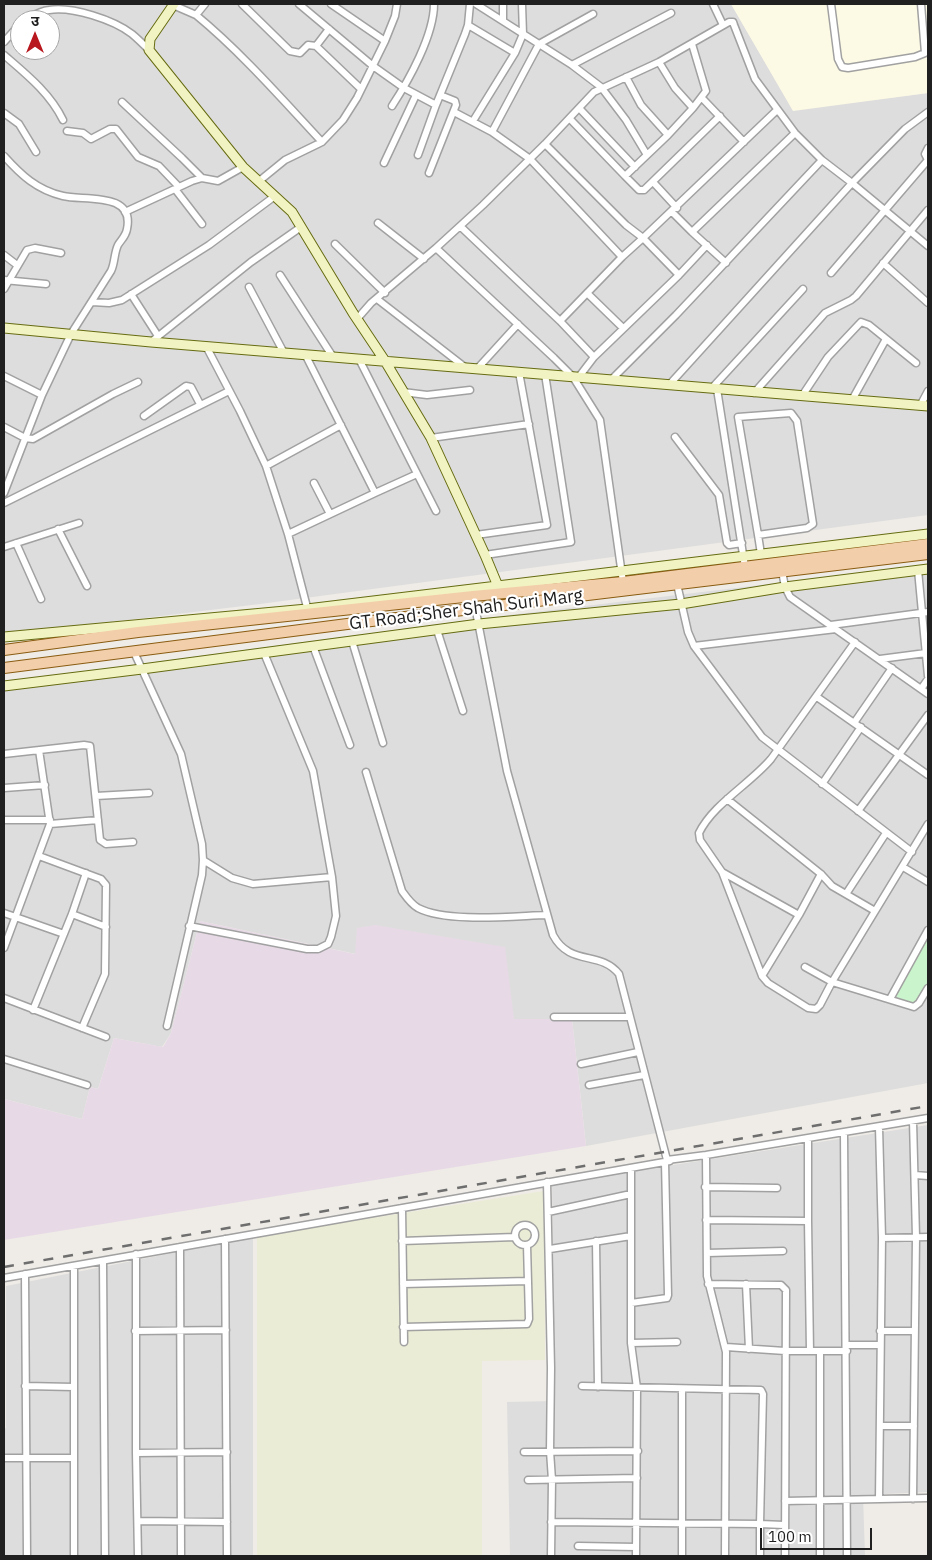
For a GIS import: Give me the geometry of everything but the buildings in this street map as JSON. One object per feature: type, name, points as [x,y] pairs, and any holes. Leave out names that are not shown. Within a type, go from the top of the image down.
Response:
[{"type":"main road","points":[[174,5],[150,39],[149,50],[243,167],[292,212],[431,438],[485,555],[499,589],[501,606]]},
{"type":"main road","points":[[4,328],[155,339],[206,346],[924,406]]},
{"type":"main road","points":[[622,577],[744,556],[928,534]]},
{"type":"main road","name":"GT Road;Sher Shah Suri Marg","points":[[4,650],[308,612],[473,596],[499,589],[745,567],[928,544]]},
{"type":"main road","name":"GT Road;Sher Shah Suri Marg","points":[[4,668],[476,608],[928,554]]},
{"type":"main road","points":[[4,686],[480,624],[681,604],[928,569]]},
{"type":"main road","points":[[4,637],[308,612],[499,589]]},
{"type":"street","points":[[196,15],[205,4]]},
{"type":"street","points":[[242,4],[290,51],[300,52],[308,45],[316,46],[361,89]]},
{"type":"street","points":[[299,4],[373,66],[404,88],[436,105]]},
{"type":"street","points":[[332,4],[385,41]]},
{"type":"street","points":[[258,182],[285,160],[322,142],[344,120],[385,41],[395,16],[397,4]]},
{"type":"street","points":[[392,106],[404,88],[431,30],[434,4]]},
{"type":"street","points":[[418,155],[468,24],[470,4]]},
{"type":"street","points":[[476,4],[572,65],[601,87],[626,120],[647,155]]},
{"type":"street","points":[[502,21],[503,4]]},
{"type":"street","points":[[473,121],[515,53],[524,34],[522,4]]},
{"type":"street","points":[[714,4],[723,25]]},
{"type":"street","points":[[831,4],[838,59],[842,68],[920,56],[925,53],[926,24],[921,4]]},
{"type":"street","points":[[174,5],[196,15],[219,35],[322,142]]},
{"type":"street","points":[[51,7],[109,21],[133,34],[149,50]]},
{"type":"street","points":[[572,65],[671,13]]},
{"type":"street","points":[[492,132],[538,44],[593,14]]},
{"type":"street","points":[[357,319],[460,226],[546,144],[589,96],[601,87],[658,62],[731,22],[734,25],[756,79],[795,132],[822,160],[928,246]]},
{"type":"street","points":[[468,24],[515,53]]},
{"type":"street","points":[[316,46],[329,29]]},
{"type":"street","points":[[624,176],[668,134],[702,98],[706,91],[692,44]]},
{"type":"street","points":[[4,55],[34,81],[55,105],[63,120]]},
{"type":"street","points":[[658,62],[675,88],[693,108]]},
{"type":"street","points":[[626,77],[641,105],[668,134]]},
{"type":"street","points":[[384,164],[416,95]]},
{"type":"street","points":[[429,173],[454,112],[456,102],[440,95]]},
{"type":"street","points":[[702,98],[744,142]]},
{"type":"street","points":[[122,102],[202,178]]},
{"type":"street","points":[[580,108],[635,167]]},
{"type":"street","points":[[560,321],[622,257],[674,210],[777,110]]},
{"type":"street","points":[[454,112],[492,132],[530,159],[622,257]]},
{"type":"street","points":[[669,385],[852,183],[905,129],[928,112]]},
{"type":"street","points":[[4,113],[19,124],[36,152]]},
{"type":"street","points":[[570,119],[624,176],[639,190],[644,190],[720,116]]},
{"type":"street","points":[[67,130],[83,133],[91,139],[110,129],[116,129],[138,157],[159,166],[202,224]]},
{"type":"street","points":[[692,232],[795,132]]},
{"type":"street","points":[[546,144],[626,224],[644,238],[679,275]]},
{"type":"street","points":[[831,273],[928,160],[925,152],[928,148]]},
{"type":"street","points":[[4,156],[23,177],[43,189],[64,197],[112,201],[125,212],[127,217],[127,230],[118,246],[114,265],[71,334],[42,395],[4,493]]},
{"type":"street","points":[[611,380],[726,263],[822,160]]},
{"type":"street","points":[[125,212],[202,178],[218,181],[243,167]]},
{"type":"street","points":[[652,182],[692,232],[726,263]]},
{"type":"street","points":[[92,302],[109,303],[122,300],[210,245],[275,196]]},
{"type":"street","points":[[754,393],[826,313],[851,300],[928,210]]},
{"type":"street","points":[[378,223],[424,259]]},
{"type":"street","points":[[460,226],[560,321],[594,357]]},
{"type":"street","points":[[131,294],[155,339],[251,262],[301,227]]},
{"type":"street","points":[[335,244],[385,293]]},
{"type":"street","points":[[576,377],[707,245]]},
{"type":"street","points":[[4,289],[6,280],[29,248],[61,252]]},
{"type":"street","points":[[436,248],[576,377],[600,420],[622,577]]},
{"type":"street","points":[[4,256],[18,265]]},
{"type":"street","points":[[884,263],[928,303]]},
{"type":"street","points":[[280,275],[333,356]]},
{"type":"street","points":[[6,280],[46,284]]},
{"type":"street","points":[[249,287],[284,352]]},
{"type":"street","points":[[745,567],[715,388],[803,289]]},
{"type":"street","points":[[587,293],[623,328]]},
{"type":"street","points":[[377,299],[466,368]]},
{"type":"street","points":[[802,396],[828,357],[858,324],[864,322],[916,363]]},
{"type":"street","points":[[477,369],[518,324]]},
{"type":"street","points":[[852,400],[886,339]]},
{"type":"street","points":[[206,346],[266,466],[288,534],[308,612]]},
{"type":"street","points":[[305,354],[375,493]]},
{"type":"street","points":[[359,359],[436,511]]},
{"type":"street","points":[[476,535],[547,525],[519,372]]},
{"type":"street","points":[[485,555],[571,542],[545,374]]},
{"type":"street","points":[[4,376],[42,395]]},
{"type":"street","points":[[4,427],[25,438],[33,439],[138,382]]},
{"type":"street","points":[[144,416],[186,386],[191,387],[200,404]]},
{"type":"street","points":[[403,392],[427,395],[470,390]]},
{"type":"street","points":[[4,503],[229,391]]},
{"type":"street","points":[[924,406],[928,391]]},
{"type":"street","points":[[758,535],[807,528],[812,524],[797,420],[791,413],[738,417],[761,554]]},
{"type":"street","points":[[431,438],[529,424]]},
{"type":"street","points":[[266,466],[341,425]]},
{"type":"street","points":[[675,437],[719,495],[727,543],[729,545],[742,543]]},
{"type":"street","points":[[288,534],[417,474]]},
{"type":"street","points":[[314,483],[330,514]]},
{"type":"street","points":[[721,504],[735,502]]},
{"type":"street","points":[[4,547],[79,522]]},
{"type":"street","points":[[58,529],[87,586]]},
{"type":"street","points":[[16,543],[41,599]]},
{"type":"street","points":[[918,570],[925,613],[928,678],[921,689]]},
{"type":"street","points":[[782,571],[785,588],[790,597],[928,694]]},
{"type":"street","points":[[676,584],[688,632],[694,646],[754,728],[778,750],[912,852]]},
{"type":"street","points":[[473,596],[480,624],[507,771],[553,935],[562,949],[571,954],[601,962],[615,970],[622,982],[667,1162],[667,1298],[631,1303]]},
{"type":"street","points":[[694,646],[925,613]]},
{"type":"street","points":[[437,630],[463,711]]},
{"type":"street","points":[[352,641],[384,743]]},
{"type":"street","points":[[855,642],[778,750],[760,771],[726,799],[700,830],[698,836],[722,872],[762,976],[768,983],[812,1009],[820,1005],[928,824]]},
{"type":"street","points":[[313,646],[350,745]]},
{"type":"street","points":[[134,652],[181,754],[202,844],[202,875],[167,1026]]},
{"type":"street","points":[[189,926],[318,949],[328,944],[334,928],[336,916],[332,877],[313,772],[264,653]]},
{"type":"street","points":[[880,659],[926,653]]},
{"type":"street","points":[[854,723],[892,668]]},
{"type":"street","points":[[817,697],[928,775]]},
{"type":"street","points":[[858,810],[928,716]]},
{"type":"street","points":[[822,784],[861,727]]},
{"type":"street","points":[[4,754],[84,745],[90,746],[99,837],[102,842],[133,842]]},
{"type":"street","points":[[4,948],[50,822],[39,750]]},
{"type":"street","points":[[366,772],[402,891],[409,901],[418,908],[450,916],[547,915]]},
{"type":"street","points":[[4,788],[45,786]]},
{"type":"street","points":[[96,796],[149,793]]},
{"type":"street","points":[[726,799],[821,874],[832,886],[875,911]]},
{"type":"street","points":[[4,820],[50,822],[98,820]]},
{"type":"street","points":[[846,894],[886,832]]},
{"type":"street","points":[[39,856],[101,879],[106,885],[105,974],[82,1028]]},
{"type":"street","points":[[203,860],[232,878],[253,884],[332,877]]},
{"type":"street","points":[[903,867],[928,882]]},
{"type":"street","points":[[722,872],[799,915]]},
{"type":"street","points":[[33,1010],[72,914],[86,873]]},
{"type":"street","points":[[762,976],[821,874]]},
{"type":"street","points":[[4,913],[64,934]]},
{"type":"street","points":[[72,914],[106,927]]},
{"type":"street","points":[[890,999],[928,930]]},
{"type":"street","points":[[805,967],[832,982],[914,1007],[919,1003],[928,988]]},
{"type":"street","points":[[4,998],[106,1037]]},
{"type":"street","points":[[554,1017],[630,1017]]},
{"type":"street","points":[[582,1064],[638,1052]]},
{"type":"street","points":[[4,1059],[87,1085]]},
{"type":"street","points":[[588,1086],[644,1075]]},
{"type":"street","points":[[4,1278],[547,1182],[928,1118]]},
{"type":"street","points":[[913,1499],[916,1237],[914,1121]]},
{"type":"street","points":[[879,1127],[882,1238],[879,1499]]},
{"type":"street","points":[[844,1133],[848,1556]]},
{"type":"street","points":[[808,1138],[810,1351]]},
{"type":"street","points":[[706,1156],[708,1284],[726,1347],[725,1556]]},
{"type":"street","points":[[632,1168],[631,1343],[637,1388],[638,1451],[636,1556]]},
{"type":"street","points":[[915,1176],[928,1176]]},
{"type":"street","points":[[547,1182],[550,1249],[551,1556]]},
{"type":"street","points":[[705,1188],[777,1188]]},
{"type":"street","points":[[548,1212],[632,1194]]},
{"type":"street","points":[[402,1208],[404,1342]]},
{"type":"street","points":[[706,1220],[808,1221]]},
{"type":"street","points":[[403,1327],[527,1324],[530,1319],[527,1245],[534,1238],[534,1232],[530,1226],[523,1225],[517,1228],[515,1237],[518,1243],[527,1245]]},
{"type":"street","points":[[550,1249],[631,1236]]},
{"type":"street","points":[[402,1241],[515,1237]]},
{"type":"street","points":[[882,1238],[928,1237]]},
{"type":"street","points":[[225,1239],[228,1556]]},
{"type":"street","points":[[596,1241],[598,1387]]},
{"type":"street","points":[[180,1247],[181,1556]]},
{"type":"street","points":[[707,1253],[783,1252]]},
{"type":"street","points":[[136,1254],[135,1331],[138,1556]]},
{"type":"street","points":[[102,1261],[105,1556]]},
{"type":"street","points":[[74,1266],[74,1556]]},
{"type":"street","points":[[25,1274],[27,1556]]},
{"type":"street","points":[[403,1284],[528,1281]]},
{"type":"street","points":[[708,1284],[778,1284],[786,1290],[785,1556]]},
{"type":"street","points":[[746,1284],[749,1349]]},
{"type":"street","points":[[135,1331],[226,1330]]},
{"type":"street","points":[[880,1331],[915,1331]]},
{"type":"street","points":[[631,1343],[676,1342]]},
{"type":"street","points":[[726,1347],[785,1352],[820,1351],[880,1345]]},
{"type":"street","points":[[820,1351],[820,1556]]},
{"type":"street","points":[[26,1386],[74,1387]]},
{"type":"street","points":[[582,1386],[726,1390],[758,1389],[762,1392],[760,1556]]},
{"type":"street","points":[[682,1389],[682,1556]]},
{"type":"street","points":[[880,1426],[914,1426]]},
{"type":"street","points":[[524,1452],[638,1451]]},
{"type":"street","points":[[136,1453],[227,1452]]},
{"type":"street","points":[[4,1458],[74,1458]]},
{"type":"street","points":[[528,1480],[638,1478]]},
{"type":"street","points":[[785,1501],[928,1498]]},
{"type":"street","points":[[138,1521],[227,1522]]},
{"type":"street","points":[[551,1522],[784,1525]]},
{"type":"street","points":[[578,1546],[636,1547]]},
{"type":"shaded area","points":[[4,4],[731,4],[793,110],[928,93],[928,515],[260,604],[4,635]]},
{"type":"shaded area","points":[[731,4],[928,4],[928,93],[793,111]]},
{"type":"shaded area","points":[[928,565],[928,1083],[586,1146],[572,1019],[514,1019],[356,954],[200,921],[171,1033],[162,1047],[114,1038],[98,1089],[90,1087],[82,1119],[4,1099],[4,682],[468,620]]},
{"type":"shaded area","points":[[200,921],[355,954],[357,928],[375,925],[505,947],[514,1019],[572,1019],[586,1146],[4,1240],[4,1099],[82,1119],[90,1087],[98,1089],[114,1038],[163,1047],[171,1033]]},
{"type":"shaded area","points":[[928,1125],[928,1492],[863,1495],[865,1556],[510,1556],[507,1402],[554,1401],[552,1184]]},
{"type":"shaded area","points":[[253,1237],[253,1556],[4,1556],[6,1286]]},
{"type":"green space","points":[[928,937],[928,981],[915,1005],[895,996]]},
{"type":"green space","points":[[544,1191],[545,1360],[482,1361],[482,1556],[257,1556],[257,1236]]},
{"type":"railway","points":[[4,1267],[928,1106]]}]
